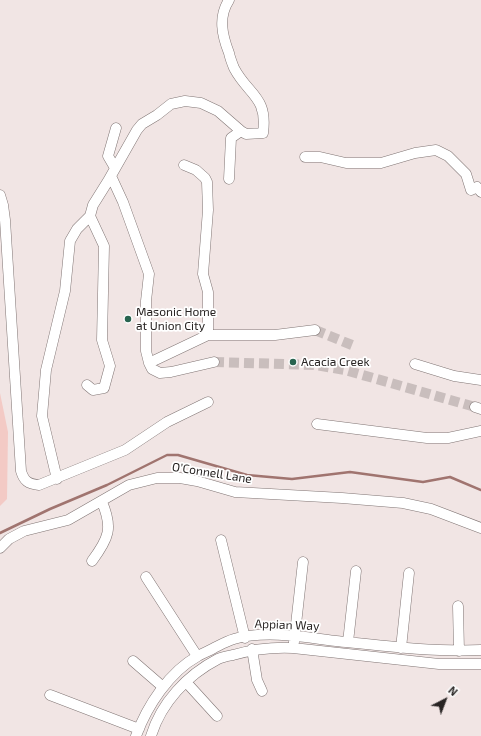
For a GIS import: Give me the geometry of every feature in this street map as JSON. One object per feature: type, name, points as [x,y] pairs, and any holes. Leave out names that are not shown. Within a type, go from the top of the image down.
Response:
[{"type":"street","points":[[57,479],[42,416],[46,370],[65,291],[70,241],[77,229],[90,216],[93,204],[137,130],[142,124],[171,104],[185,101],[201,103],[218,111],[246,134],[263,133],[264,113],[256,96],[234,68],[223,36],[222,20],[225,7],[229,0]]},
{"type":"street","points":[[116,128],[108,156],[149,274],[146,301],[146,351],[148,363],[152,369],[160,373],[214,362]]},
{"type":"street","points":[[229,179],[231,138],[240,130]]},
{"type":"street","points":[[305,157],[346,163],[381,163],[415,153],[436,150],[448,156],[466,174],[471,190],[477,187],[481,192]]},
{"type":"street","points":[[184,166],[196,170],[205,178],[207,182],[208,210],[202,274],[208,292],[208,335]]},
{"type":"street","points":[[0,195],[5,220],[21,471],[24,480],[31,484],[39,485],[57,479],[125,450],[167,422],[208,402]]},
{"type":"street","points":[[86,385],[93,390],[104,388],[110,366],[102,340],[104,246],[90,216]]},
{"type":"street","points":[[148,363],[208,335],[276,335],[316,330]]},
{"type":"street","points":[[415,364],[454,376],[481,380]]},
{"type":"street","points":[[317,424],[427,438],[448,438],[481,431]]},
{"type":"street","name":"O’Connell Lane","points":[[0,548],[8,539],[24,531],[68,520],[130,485],[156,478],[180,478],[197,481],[235,492],[403,503],[431,509],[481,528]]},
{"type":"street","points":[[92,561],[104,546],[109,528],[108,516],[102,502]]},
{"type":"street","points":[[221,540],[245,638]]},
{"type":"street","points":[[293,648],[303,562]]},
{"type":"street","points":[[348,642],[356,571]]},
{"type":"street","points":[[401,648],[409,574]]},
{"type":"street","points":[[146,577],[196,656]]},
{"type":"street","points":[[458,606],[459,651]]},
{"type":"street","name":"Appian Way","points":[[138,732],[149,708],[163,687],[177,672],[196,656],[234,639],[263,635],[294,636],[401,648],[459,651],[481,650]]},
{"type":"street","name":"Appian Way","points":[[150,736],[163,708],[186,682],[218,659],[252,649],[273,647],[293,648],[439,664],[481,664]]},
{"type":"street","points":[[212,649],[218,659]]},
{"type":"street","points":[[252,649],[257,680],[262,691]]},
{"type":"street","points":[[133,661],[163,687]]},
{"type":"street","points":[[186,682],[217,716]]},
{"type":"street","points":[[50,695],[138,732]]},
{"type":"shaded area","points":[[0,393],[8,432],[7,499],[0,506]]},
{"type":"waterway","points":[[0,533],[50,509],[107,485],[167,455],[178,455],[247,475],[292,479],[350,472],[423,482],[450,477],[481,490]]},
{"type":"tunnel","points":[[315,330],[352,345]]},
{"type":"tunnel","points":[[214,362],[316,365],[345,370],[475,407]]},
{"type":"place","name":"Masonic Home at Union City","points":[[128,319]]},
{"type":"place","name":"Acacia Creek","points":[[293,362]]}]
